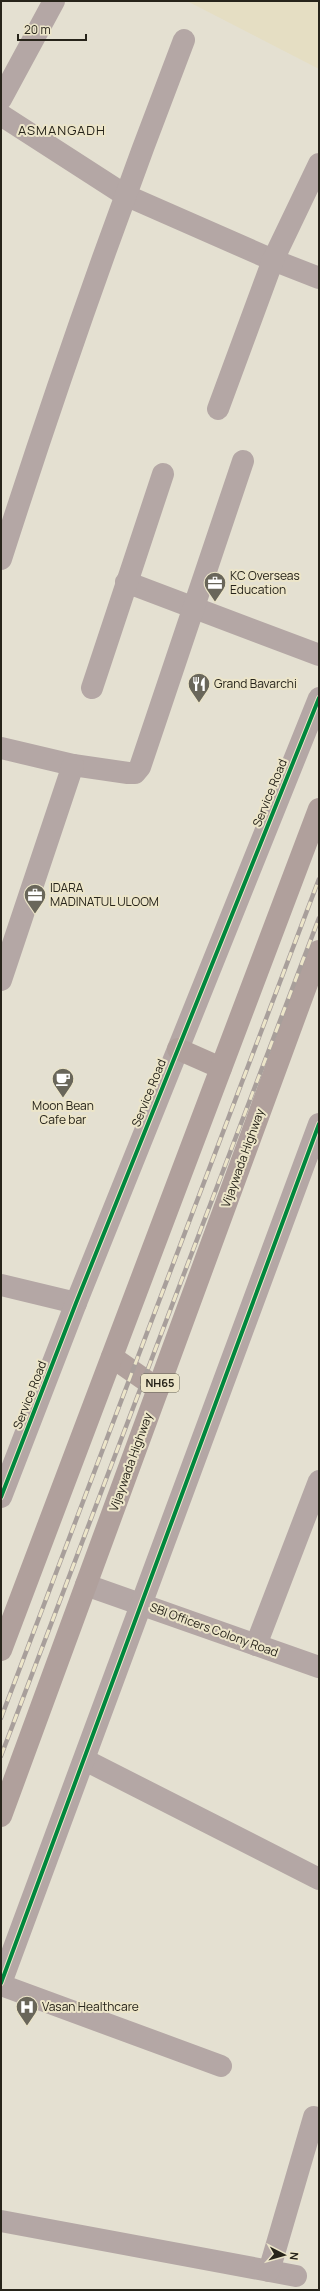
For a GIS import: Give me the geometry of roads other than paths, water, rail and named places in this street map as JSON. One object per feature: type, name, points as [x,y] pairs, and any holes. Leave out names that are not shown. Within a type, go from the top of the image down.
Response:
[{"type":"highway","points":[[1,1650],[319,809]]},
{"type":"highway","name":"Vijaywada Highway","points":[[1,1816],[319,950]]},
{"type":"highway","points":[[178,1049],[221,1068]]},
{"type":"highway","points":[[112,1358],[158,1389]]},
{"type":"street","points":[[1,99],[54,1]]},
{"type":"street","points":[[1,559],[49,408],[124,195],[184,40]]},
{"type":"street","points":[[1,115],[124,195],[273,260],[319,278]]},
{"type":"street","points":[[218,409],[273,260],[319,164]]},
{"type":"street","points":[[1,748],[73,765],[128,774],[135,773],[140,767],[243,462]]},
{"type":"street","points":[[92,688],[163,474]]},
{"type":"street","points":[[126,582],[319,655]]},
{"type":"street","name":"Service Road","points":[[1,1497],[76,1303],[319,698]]},
{"type":"street","points":[[1,980],[73,765]]},
{"type":"street","points":[[220,2066],[1,1984],[319,1124]]},
{"type":"street","points":[[1,1285],[76,1303]]},
{"type":"street","points":[[256,1645],[319,1481]]},
{"type":"street","name":"SBI Officers Colony Road","points":[[86,1585],[319,1667]]},
{"type":"street","points":[[85,1760],[319,1879]]},
{"type":"street","points":[[269,2271],[314,2117],[319,2118]]},
{"type":"street","points":[[1,2221],[296,2276]]},
{"type":"railway","points":[[1,1718],[319,879]]},
{"type":"railway","points":[[1,1756],[319,918]]},
{"type":"place","name":"KC Overseas Education","points":[[215,602]]},
{"type":"place","name":"Grand Bavarchi","points":[[199,704]]},
{"type":"place","name":"IDARA MADINATUL ULOOM","points":[[35,914]]},
{"type":"place","name":"Moon Bean Cafe bar","points":[[63,1098]]},
{"type":"place","name":"Vasan Healthcare","points":[[27,2026]]},
{"type":"district","name":"ASMANGADH","points":[[62,130]]}]
